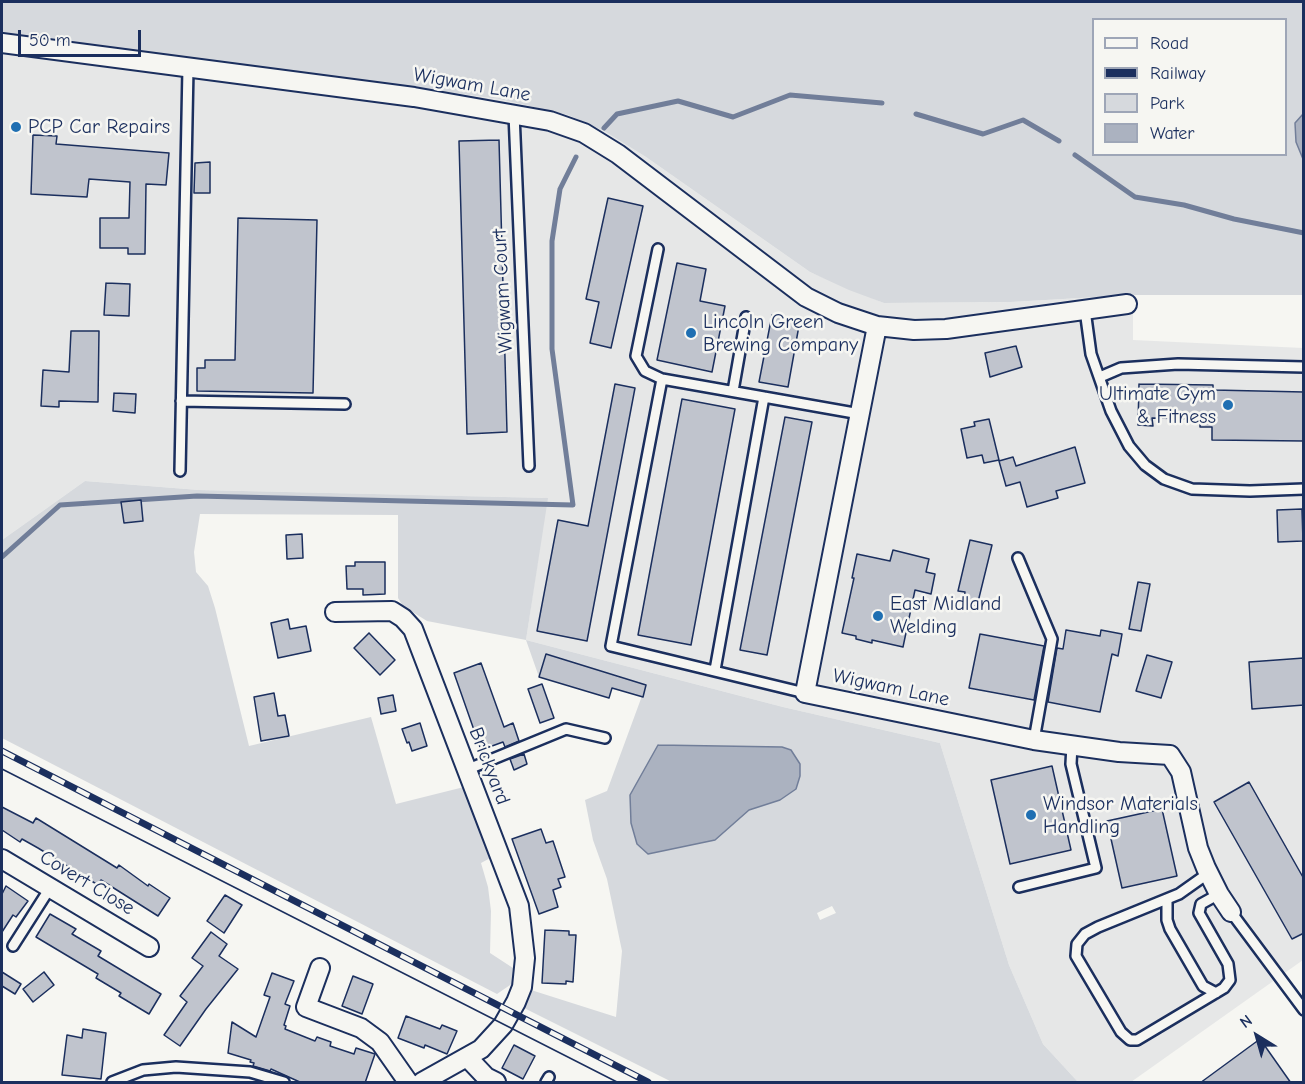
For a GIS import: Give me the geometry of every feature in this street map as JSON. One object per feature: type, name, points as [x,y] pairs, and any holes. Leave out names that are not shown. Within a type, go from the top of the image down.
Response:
[{"type":"street","name":"Wigwam Lane","points":[[2,43],[414,97],[550,121],[584,133],[618,154],[806,297],[838,313],[877,326],[914,330],[946,329],[1128,304]]},
{"type":"street","name":"Wigwam Lane","points":[[877,326],[805,693],[1034,740],[1119,752],[1170,755],[1181,772],[1198,848],[1219,894],[1231,912]]},
{"type":"street","name":"Brickyard","points":[[335,612],[392,610],[412,629],[519,906],[525,958],[522,987],[516,1002],[495,1035],[468,1058],[445,1068],[422,1083]]},
{"type":"street","name":"Covert Close","points":[[2,859],[149,947]]},
{"type":"street","points":[[320,968],[306,1007],[361,1028],[381,1042],[408,1083]]},
{"type":"street","points":[[468,1058],[486,1077],[496,1083]]},
{"type":"lane","points":[[180,471],[188,68]]},
{"type":"lane","name":"Wigwam Court","points":[[514,114],[529,466]]},
{"type":"lane","points":[[658,249],[636,356],[645,371],[662,378],[860,414]]},
{"type":"lane","points":[[1085,310],[1091,354],[1119,428],[1145,465],[1164,479],[1192,489],[1250,491],[1304,489]]},
{"type":"lane","points":[[733,391],[746,317]]},
{"type":"lane","points":[[1100,377],[1121,368],[1178,364],[1304,367]]},
{"type":"lane","points":[[662,378],[611,646],[805,693]]},
{"type":"lane","points":[[715,670],[764,397]]},
{"type":"lane","points":[[182,401],[345,404]]},
{"type":"lane","points":[[1018,558],[1052,639],[1034,740]]},
{"type":"lane","points":[[466,770],[566,729],[605,738]]},
{"type":"lane","points":[[1019,887],[1096,868],[1071,764],[1072,745]]},
{"type":"lane","points":[[1206,868],[1203,877],[1179,894],[1085,934],[1077,944],[1076,956],[1121,1032],[1130,1040],[1137,1040],[1216,993],[1230,980],[1228,964],[1199,913],[1201,904],[1219,894]]},
{"type":"lane","points":[[13,946],[50,888]]},
{"type":"lane","points":[[1167,900],[1167,920],[1170,929],[1203,986],[1216,993]]},
{"type":"lane","points":[[1231,912],[1304,1010]]},
{"type":"lane","points":[[112,1083],[143,1070],[176,1067],[250,1072],[284,1083]]},
{"type":"shaded area","points":[[2,34],[499,99],[568,115],[604,131],[646,157],[810,272],[884,303],[1011,302],[1133,295],[1133,340],[1303,348],[1303,960],[1131,1082],[1078,1082],[1043,1044],[1009,965],[940,743],[783,707],[526,640],[547,498],[199,490],[85,481],[2,540]]},
{"type":"green space","points":[[2,2],[1303,2],[1303,295],[1133,295],[1011,302],[884,303],[810,272],[646,157],[604,131],[568,115],[499,99],[2,34]]},
{"type":"green space","points":[[85,481],[199,490],[548,498],[526,640],[427,621],[403,606],[398,598],[398,515],[200,514],[194,552],[196,572],[208,586],[215,608],[249,746],[371,717],[396,804],[468,786],[494,856],[481,863],[488,887],[491,911],[490,953],[513,968],[513,983],[497,994],[2,738],[2,540]]},
{"type":"green space","points":[[526,640],[783,707],[940,743],[1009,965],[1043,1044],[1078,1082],[672,1082],[522,1007],[531,990],[616,1017],[622,951],[607,879],[593,840],[585,800],[607,791],[646,685],[547,654],[539,677]],"holes":[[[832,906],[836,913],[820,920],[817,913]]]},
{"type":"water","points":[[1303,114],[1303,159],[1296,142],[1295,123]]},
{"type":"water","points":[[658,745],[782,747],[791,750],[800,764],[800,776],[796,789],[780,800],[749,810],[715,840],[648,854],[637,844],[631,823],[630,795]]},
{"type":"building","points":[[33,135],[57,136],[56,144],[169,153],[166,185],[146,184],[145,254],[128,254],[128,248],[100,248],[100,218],[129,218],[130,182],[89,179],[87,197],[31,194]]},
{"type":"building","points":[[499,140],[507,432],[467,434],[459,141]]},
{"type":"building","points":[[210,162],[210,193],[194,193],[195,163]]},
{"type":"building","points":[[608,198],[643,206],[611,348],[590,343],[599,302],[586,299]]},
{"type":"building","points":[[238,218],[317,220],[313,393],[197,391],[197,368],[205,368],[205,360],[235,360]]},
{"type":"building","name":"Lincoln Green Brewing Company","points":[[677,263],[706,269],[700,301],[725,306],[712,372],[657,360]]},
{"type":"building","points":[[106,283],[130,284],[129,316],[104,315]]},
{"type":"building","points":[[772,315],[800,320],[788,387],[759,382]]},
{"type":"building","points":[[71,331],[99,331],[98,402],[59,401],[59,407],[41,406],[43,370],[69,372]]},
{"type":"building","points":[[1016,346],[1022,367],[990,377],[985,353]]},
{"type":"building","points":[[615,384],[635,388],[587,641],[537,631],[558,520],[588,526]]},
{"type":"building","points":[[1139,384],[1213,385],[1213,390],[1304,392],[1304,441],[1212,440],[1212,427],[1200,427],[1200,419],[1152,418],[1153,426],[1138,425]]},
{"type":"building","points":[[114,393],[136,394],[135,413],[113,411]]},
{"type":"building","points":[[682,399],[735,409],[691,645],[638,635]]},
{"type":"building","points":[[785,417],[812,422],[767,655],[740,650]]},
{"type":"building","points":[[989,419],[999,460],[984,463],[982,455],[967,458],[961,429],[975,426],[974,422]]},
{"type":"building","points":[[1075,447],[1085,483],[1056,491],[1058,498],[1027,507],[1020,482],[1006,486],[999,461],[1013,457],[1016,466]]},
{"type":"building","points":[[141,500],[143,521],[124,523],[121,502]]},
{"type":"building","points":[[1302,509],[1303,541],[1278,542],[1277,510]]},
{"type":"building","points":[[302,534],[303,558],[287,559],[286,535]]},
{"type":"building","points":[[970,540],[992,545],[977,606],[963,604],[965,592],[958,591]]},
{"type":"building","points":[[893,550],[929,559],[926,572],[935,574],[931,594],[915,590],[903,647],[872,640],[872,643],[842,633],[857,554],[890,561]]},
{"type":"building","points":[[355,562],[385,562],[385,594],[363,595],[363,589],[347,589],[346,566],[355,566]]},
{"type":"building","points":[[1138,582],[1150,584],[1141,631],[1129,629]]},
{"type":"building","points":[[288,619],[290,629],[306,626],[311,651],[278,658],[271,623]]},
{"type":"building","points":[[1066,630],[1100,636],[1101,630],[1122,634],[1118,656],[1112,654],[1100,712],[1048,702],[1057,648],[1063,649]]},
{"type":"building","points":[[369,633],[395,660],[380,675],[354,648]]},
{"type":"building","points":[[980,634],[1044,646],[1034,700],[969,688]]},
{"type":"building","points":[[546,654],[646,685],[643,697],[612,688],[609,698],[539,677]]},
{"type":"building","points":[[1147,655],[1172,662],[1161,698],[1136,691]]},
{"type":"building","points":[[1304,658],[1304,705],[1252,709],[1249,662]]},
{"type":"building","points":[[481,663],[504,727],[513,723],[519,741],[505,747],[503,742],[481,750],[454,673]]},
{"type":"building","points":[[542,684],[554,718],[540,723],[528,689]]},
{"type":"building","points":[[274,693],[278,716],[285,715],[289,736],[261,741],[254,697]]},
{"type":"building","points":[[393,695],[396,711],[381,714],[378,698]]},
{"type":"building","points":[[420,723],[427,746],[412,751],[402,729]]},
{"type":"building","points":[[524,754],[527,764],[514,770],[510,759]]},
{"type":"building","name":"Windsor Materials Handling","points":[[1052,766],[1071,850],[1010,864],[991,780]]},
{"type":"building","points":[[1249,782],[1304,879],[1304,933],[1292,939],[1214,802]]},
{"type":"building","points":[[2,807],[33,823],[36,818],[117,868],[119,865],[148,886],[149,884],[170,898],[158,916],[101,880],[98,885],[38,848],[22,839],[20,842],[2,830]]},
{"type":"building","points":[[1162,809],[1177,876],[1122,888],[1107,821]]},
{"type":"building","points":[[541,829],[546,843],[553,841],[565,877],[558,879],[561,887],[553,890],[558,907],[539,914],[512,839]]},
{"type":"building","points":[[6,886],[28,901],[16,917],[13,915],[2,932],[2,894]]},
{"type":"building","points":[[225,895],[242,905],[224,933],[207,921]]},
{"type":"building","points":[[50,914],[76,929],[72,934],[101,951],[98,956],[161,994],[149,1014],[119,996],[121,993],[96,978],[98,974],[36,937]]},
{"type":"building","points":[[545,930],[569,931],[569,935],[576,935],[573,982],[542,983]]},
{"type":"building","points":[[211,932],[227,944],[219,956],[238,969],[180,1046],[164,1035],[187,1002],[180,996],[203,966],[192,958]]},
{"type":"building","points":[[2,972],[21,984],[15,994],[2,986]]},
{"type":"building","points":[[44,972],[54,985],[33,1002],[23,989]]},
{"type":"building","points":[[272,973],[294,981],[285,1004],[290,1006],[284,1025],[285,1029],[315,1041],[317,1037],[331,1042],[330,1046],[354,1054],[356,1048],[375,1054],[365,1083],[302,1083],[271,1069],[270,1071],[253,1066],[254,1063],[250,1062],[251,1060],[228,1053],[232,1022],[256,1037],[270,997],[264,995]]},
{"type":"building","points":[[353,976],[373,984],[362,1014],[342,1006]]},
{"type":"building","points":[[406,1016],[440,1029],[442,1025],[457,1031],[447,1054],[398,1038]]},
{"type":"building","points":[[83,1029],[106,1033],[101,1079],[62,1075],[67,1035],[82,1038]]},
{"type":"building","points":[[1260,1039],[1291,1083],[1200,1083]]},
{"type":"building","points":[[514,1045],[535,1056],[523,1079],[502,1068]]},
{"type":"waterway","points":[[604,128],[617,114],[678,101],[733,117],[790,95],[882,103]]},
{"type":"waterway","points":[[916,114],[983,134],[1023,120],[1059,141]]},
{"type":"waterway","points":[[1075,155],[1135,197],[1184,205],[1234,219],[1304,233]]},
{"type":"waterway","points":[[2,557],[60,505],[197,496],[573,505],[552,349],[552,241],[560,189],[576,157]]},
{"type":"tram line","points":[[2,769],[617,1082]]},
{"type":"railway","points":[[2,751],[648,1082]]},
{"type":"place","name":"PCP Car Repairs","points":[[16,127]]},
{"type":"place","name":"Lincoln Green Brewing Company","points":[[691,333]]},
{"type":"place","name":"Ultimate Gym & Fitness","points":[[1228,405]]},
{"type":"place","name":"East Midland Welding","points":[[878,616]]},
{"type":"place","name":"Windsor Materials Handling","points":[[1031,815]]}]
